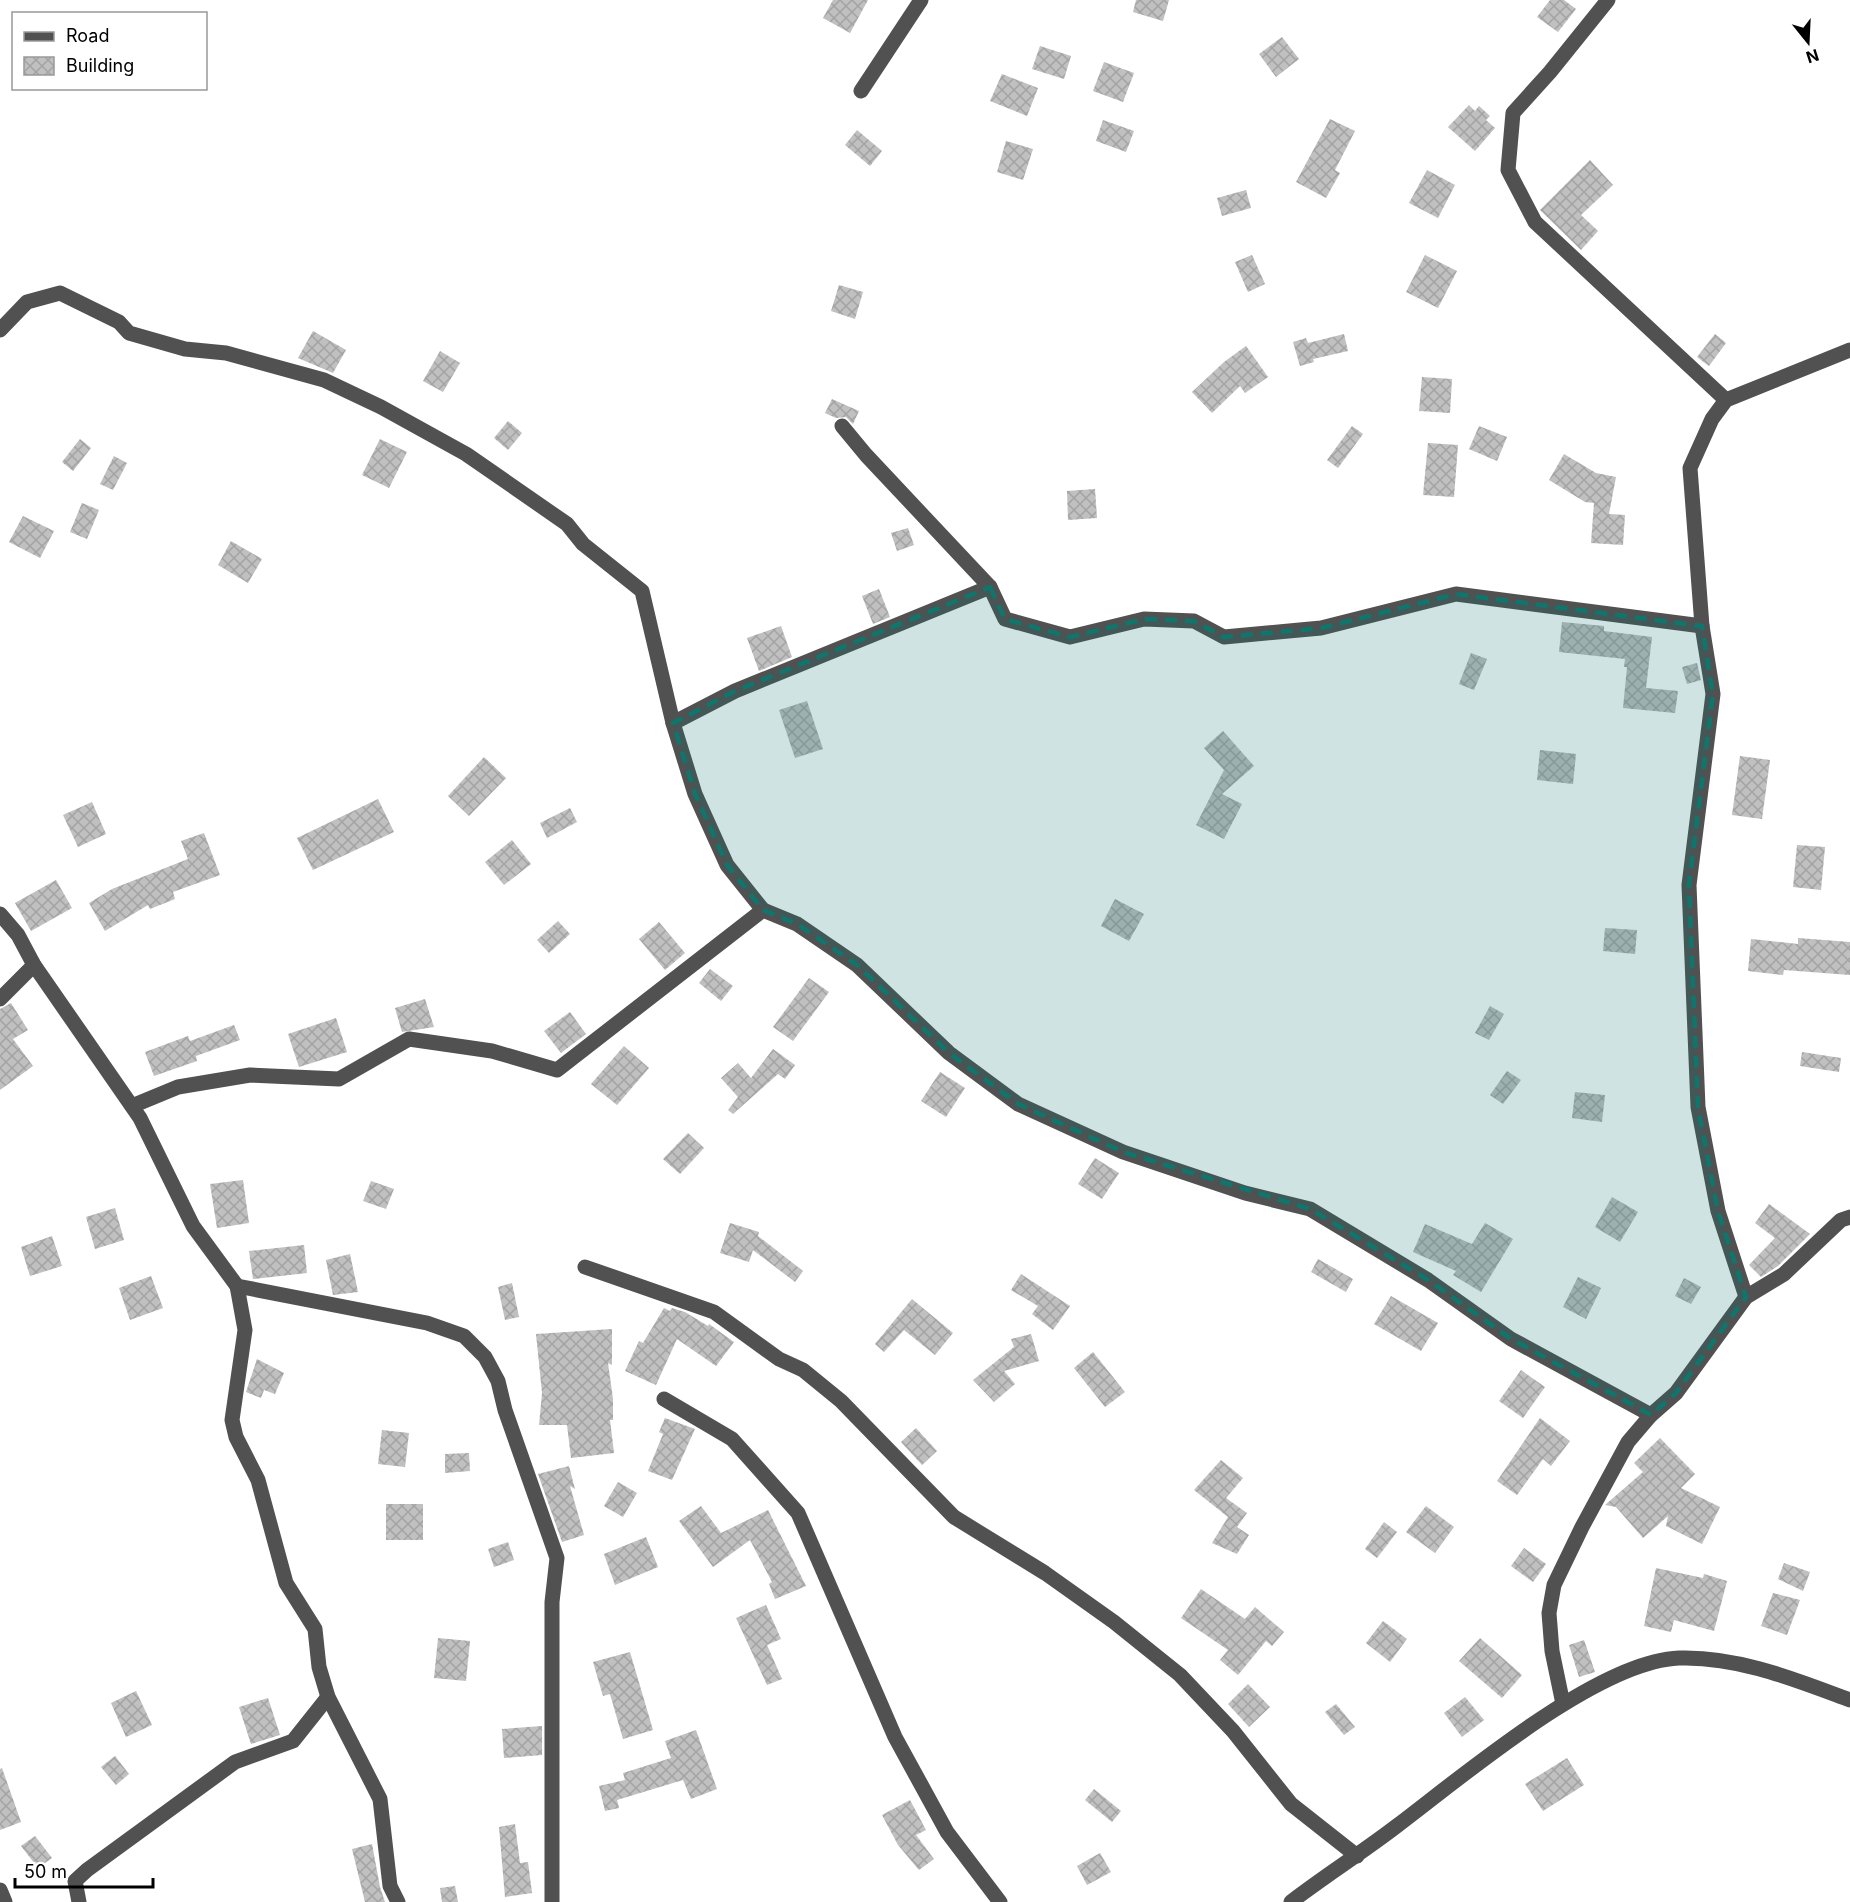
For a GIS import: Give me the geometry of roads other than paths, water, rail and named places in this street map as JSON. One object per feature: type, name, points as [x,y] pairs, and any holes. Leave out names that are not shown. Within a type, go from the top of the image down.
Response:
[{"type":"street","points":[[861,91],[921,0]]},
{"type":"street","points":[[1608,0],[1550,72],[1513,113],[1508,170],[1535,222],[1726,400]]},
{"type":"street","points":[[0,330],[27,302],[60,293],[119,322],[129,333],[185,349],[226,352],[324,380],[381,407],[466,454],[567,525],[583,544],[642,591],[674,723],[695,794],[727,865],[763,910],[797,924],[857,965],[949,1053],[1018,1104],[1123,1152],[1245,1193],[1310,1209],[1428,1280],[1510,1339],[1651,1415]]},
{"type":"street","points":[[1746,1297],[1718,1211],[1698,1107],[1689,885],[1713,694],[1702,626],[1690,468],[1712,419],[1726,400],[1850,350]]},
{"type":"street","points":[[842,426],[866,455],[990,587],[1005,619],[1070,637],[1144,619],[1194,621],[1224,637],[1321,628],[1455,594],[1702,626]]},
{"type":"street","points":[[674,723],[735,691],[990,587]]},
{"type":"street","points":[[132,1106],[178,1087],[250,1075],[339,1079],[409,1039],[492,1051],[556,1070],[763,910]]},
{"type":"street","points":[[0,914],[18,935],[34,965],[132,1106],[193,1226],[237,1286],[245,1330],[232,1420],[236,1437],[258,1480],[286,1583],[315,1629],[319,1667],[328,1697],[380,1799],[390,1886],[398,1902]]},
{"type":"street","points":[[0,999],[34,965]]},
{"type":"street","points":[[1563,1704],[1552,1651],[1549,1613],[1554,1585],[1582,1527],[1629,1442],[1651,1415],[1676,1393],[1746,1297],[1784,1274],[1841,1220],[1850,1217]]},
{"type":"street","points":[[585,1267],[637,1282],[714,1312],[779,1359],[803,1370],[841,1401],[954,1516],[1045,1573],[1106,1615],[1180,1675],[1233,1731],[1291,1804],[1356,1856]]},
{"type":"street","points":[[237,1286],[427,1323],[464,1336],[485,1357],[498,1380],[505,1410],[557,1558],[552,1602],[552,1902]]},
{"type":"street","points":[[664,1400],[732,1439],[798,1514],[895,1737],[946,1832],[1000,1902]]},
{"type":"street","points":[[1291,1902],[1563,1704],[1641,1666],[1678,1658],[1726,1662],[1779,1674],[1850,1700]]},
{"type":"street","points":[[79,1902],[75,1881],[87,1870],[235,1762],[293,1741],[328,1697]]},
{"type":"street","points":[[0,1890],[5,1902]]}]
